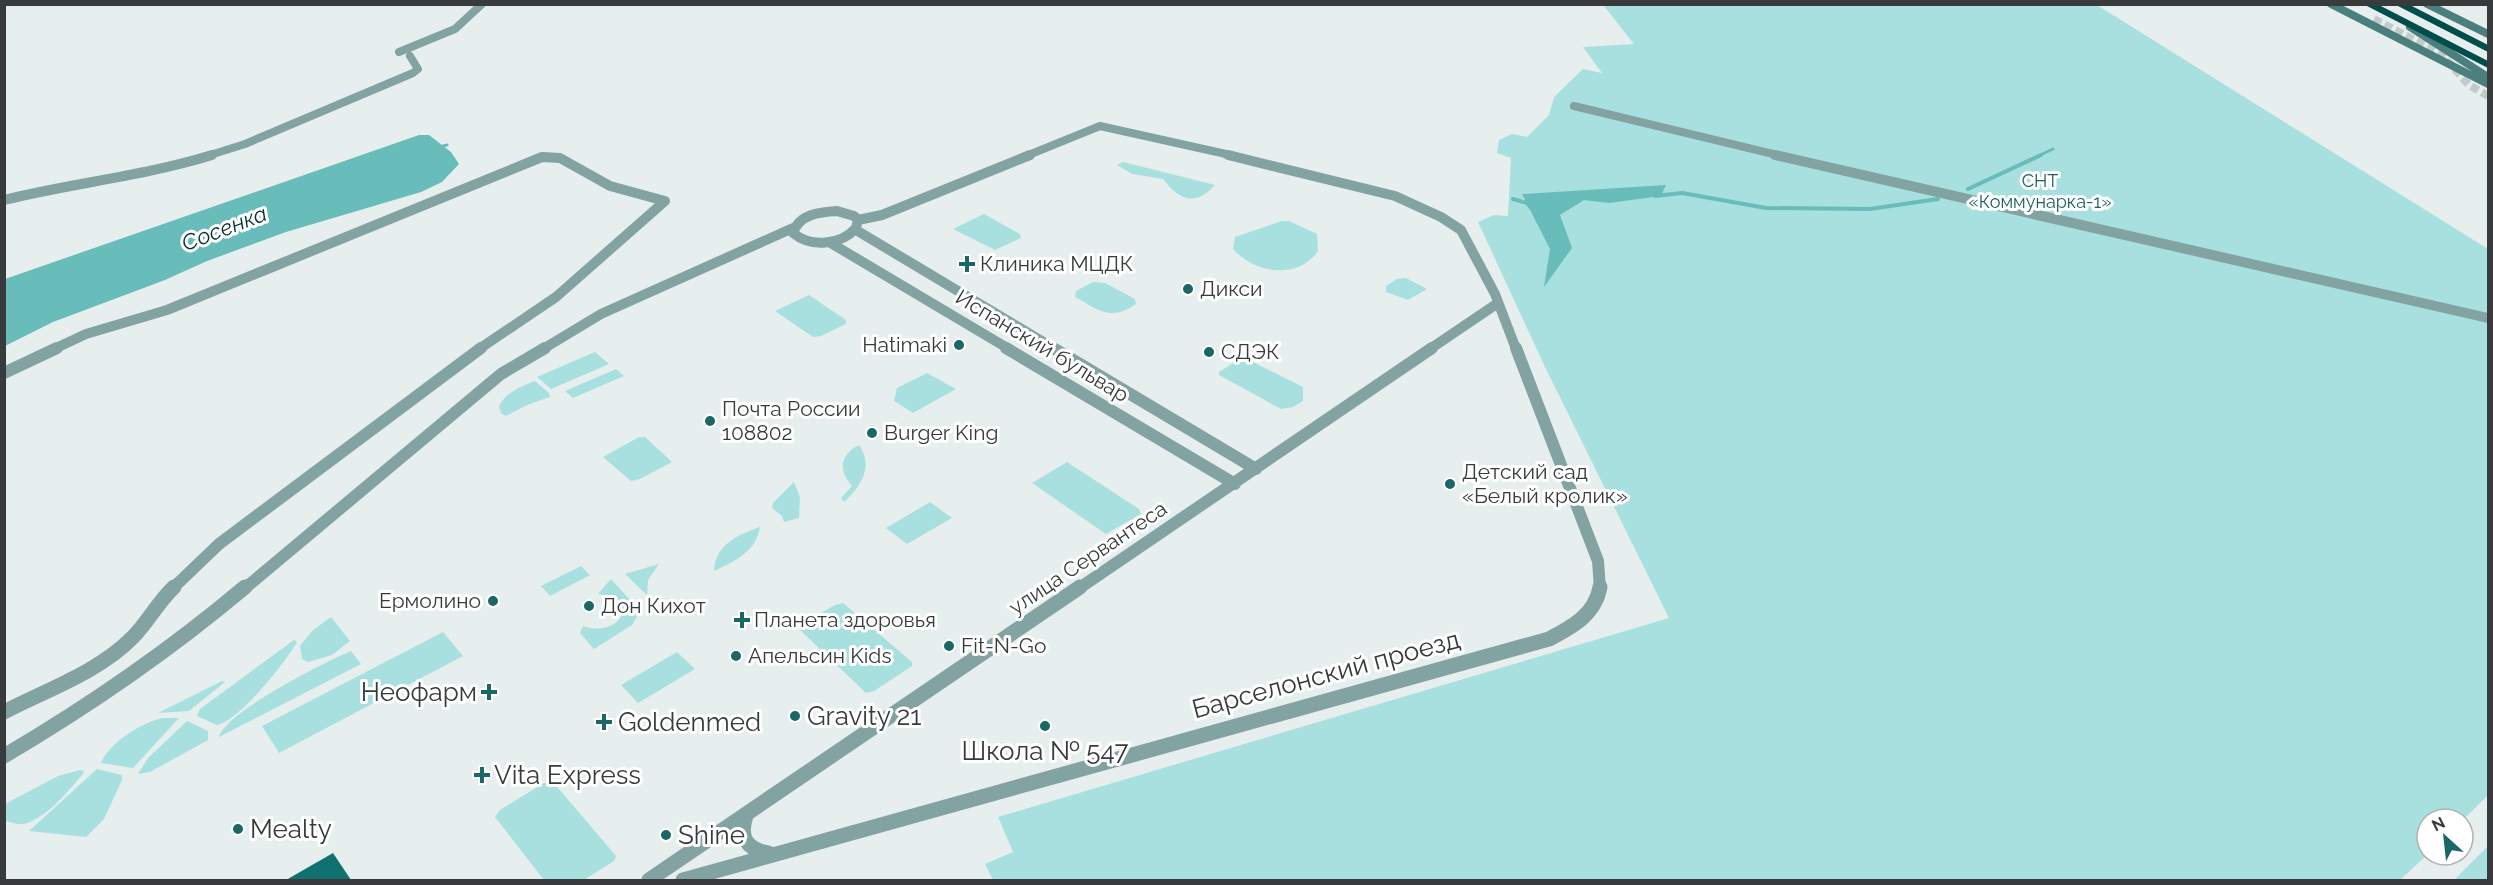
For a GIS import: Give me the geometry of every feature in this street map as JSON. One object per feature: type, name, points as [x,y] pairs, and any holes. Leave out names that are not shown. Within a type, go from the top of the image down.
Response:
[{"type":"highway","points":[[2368,4],[2488,65]]},
{"type":"highway","points":[[2402,6],[2488,49]]},
{"type":"main road","points":[[2331,4],[2488,84]]},
{"type":"main road","points":[[2345,4],[2374,19]]},
{"type":"main road","points":[[2427,4],[2488,34]]},
{"type":"main road","points":[[2442,4],[2488,26]]},
{"type":"main road","points":[[2401,21],[2488,77]]},
{"type":"street","points":[[399,52],[440,37],[462,24],[482,4]]},
{"type":"street","points":[[4,200],[52,188],[150,171],[245,144],[413,73],[418,69],[410,56]]},
{"type":"street","points":[[1574,106],[1884,180],[2488,318]]},
{"type":"street","name":"Барселонский проезд","points":[[683,880],[1550,639],[1573,627],[1591,612],[1600,596],[1602,578],[1598,561],[1498,303],[1461,230],[1395,196],[1283,167],[1110,127],[1087,129],[857,225],[829,242]]},
{"type":"street","points":[[4,373],[86,334],[166,310],[542,157],[550,156],[579,167],[608,185],[665,201],[556,297],[496,336],[227,537],[158,602],[133,637],[104,661],[4,712]]},
{"type":"street","points":[[4,756],[80,710],[183,639],[501,374],[610,310],[794,228],[805,218],[826,212],[847,213],[857,225]]},
{"type":"street","name":"Испанский бульвар","points":[[857,225],[1257,469]]},
{"type":"street","points":[[794,228],[796,237],[802,240],[829,242]]},
{"type":"street","name":"Испанский бульвар","points":[[829,242],[1235,484]]},
{"type":"street","name":"улица Сервантеса","points":[[649,880],[1235,484],[1498,303]]},
{"type":"street","points":[[1480,317],[1492,317],[1506,324]]},
{"type":"street","points":[[746,816],[741,828],[741,838],[756,852],[772,854]]},
{"type":"green space","name":"СНТ «Коммунарка-1»","points":[[1609,4],[2097,5],[2488,249],[2488,795],[2475,808],[2415,807],[2415,866],[2400,880],[993,880],[985,864],[1013,852],[998,817],[1669,618],[1545,367],[1478,222],[1494,215],[1508,216],[1511,158],[1497,153],[1499,140],[1512,134],[1527,137],[1549,115],[1554,97],[1583,69],[1602,73],[1583,47],[1634,44],[1604,6]]},
{"type":"green space","points":[[1123,162],[1215,185],[1201,196],[1188,198],[1175,192],[1163,179],[1132,174],[1117,165]]},
{"type":"green space","points":[[984,214],[1020,234],[1021,238],[995,250],[953,229]]},
{"type":"green space","points":[[1282,221],[1289,221],[1317,234],[1318,251],[1310,260],[1288,270],[1276,270],[1253,264],[1233,249],[1235,237]]},
{"type":"green space","points":[[1406,278],[1427,289],[1408,300],[1386,292],[1386,286],[1397,279]]},
{"type":"green space","points":[[1093,282],[1105,283],[1135,299],[1136,304],[1112,313],[1098,310],[1075,297],[1076,291]]},
{"type":"green space","points":[[809,295],[846,320],[846,324],[821,336],[813,337],[775,311]]},
{"type":"green space","points":[[595,352],[609,364],[551,389],[537,377]]},
{"type":"green space","points":[[1243,357],[1303,387],[1303,401],[1293,407],[1281,409],[1219,375],[1219,372]]},
{"type":"green space","points":[[616,369],[624,376],[573,398],[565,391]]},
{"type":"green space","points":[[927,373],[956,389],[913,413],[894,401],[897,388]]},
{"type":"green space","points":[[535,381],[549,393],[550,397],[506,416],[501,413],[499,406],[506,397]]},
{"type":"green space","points":[[639,437],[645,437],[672,462],[640,479],[631,481],[603,457]]},
{"type":"green space","points":[[859,445],[865,461],[864,476],[856,490],[844,502],[841,498],[852,486],[845,475],[843,463],[848,453]]},
{"type":"green space","points":[[1067,462],[1139,509],[1141,514],[1106,534],[1032,483]]},
{"type":"green space","points":[[794,482],[800,497],[799,518],[784,522],[782,516],[772,508],[773,503]]},
{"type":"green space","points":[[930,502],[952,518],[907,544],[886,528]]},
{"type":"green space","points":[[760,527],[754,543],[743,555],[714,571],[723,547],[743,533]]},
{"type":"green space","points":[[659,564],[648,580],[647,595],[625,574]]},
{"type":"green space","points":[[581,566],[590,575],[550,596],[541,586]]},
{"type":"green space","points":[[611,579],[632,602],[638,615],[632,625],[594,649],[580,633],[583,626],[595,629],[607,627],[617,621],[624,611],[617,597],[598,594]]},
{"type":"green space","points":[[843,603],[912,662],[912,666],[874,691],[866,693],[801,631],[800,626],[804,623],[835,605]]},
{"type":"green space","points":[[331,617],[350,641],[332,655],[308,662],[302,659],[300,646],[313,630]]},
{"type":"green space","points":[[443,632],[463,656],[279,753],[262,726]]},
{"type":"green space","points":[[294,640],[297,642],[283,663],[261,690],[237,713],[217,725],[197,716],[200,709]]},
{"type":"green space","points":[[351,651],[361,664],[219,737],[225,727],[257,701],[300,676]]},
{"type":"green space","points":[[677,652],[695,669],[638,703],[621,685]]},
{"type":"green space","points":[[222,681],[225,682],[189,711],[158,713]]},
{"type":"green space","points":[[162,718],[179,718],[133,768],[101,763],[118,741],[144,725]]},
{"type":"green space","points":[[187,721],[208,731],[208,740],[150,772],[138,774],[148,758]]},
{"type":"green space","points":[[97,769],[122,775],[122,780],[104,819],[86,837],[29,831]]},
{"type":"green space","points":[[84,771],[83,774],[57,803],[41,816],[24,824],[5,821],[5,804],[58,776]]},
{"type":"green space","points":[[553,782],[616,856],[614,861],[584,880],[544,880],[495,817],[500,810],[544,783]]},
{"type":"green space","points":[[2488,846],[2488,880],[2454,880],[2467,867],[2475,867],[2475,859]]},
{"type":"water","points":[[419,135],[429,135],[451,152],[459,164],[442,182],[421,192],[286,232],[207,261],[165,280],[53,322],[5,346],[5,279]]},
{"type":"water","points":[[1666,185],[1661,196],[1609,203],[1584,200],[1560,215],[1572,248],[1544,287],[1550,249],[1522,194]]},
{"type":"building","points":[[333,853],[351,880],[286,880]]},
{"type":"waterway","name":"Сосенка","points":[[443,146],[447,145]]},
{"type":"waterway","points":[[2038,156],[2053,149]]},
{"type":"waterway","points":[[1968,189],[2041,155]]},
{"type":"waterway","points":[[1655,196],[1682,193],[1766,208],[1870,209],[1938,199]]},
{"type":"waterway","points":[[1513,199],[1527,203],[1531,208]]},
{"type":"tunnel","points":[[2374,19],[2441,54],[2469,85],[2488,96]]},
{"type":"place","name":"Клиника МЦДК","points":[[967,264]]},
{"type":"place","name":"Дикси","points":[[1188,289]]},
{"type":"place","name":"Hatimaki","points":[[959,345]]},
{"type":"place","name":"СДЭК","points":[[1209,352]]},
{"type":"place","name":"Почта России 108802","points":[[710,421]]},
{"type":"place","name":"Burger King","points":[[872,433]]},
{"type":"place","name":"Детский сад «Белый кролик»","points":[[1450,484]]},
{"type":"place","name":"Ермолино","points":[[493,601]]},
{"type":"place","name":"Дон Кихот","points":[[589,606]]},
{"type":"place","name":"Планета здоровья","points":[[742,620]]},
{"type":"place","name":"Fit-N-Go","points":[[949,646]]},
{"type":"place","name":"Апельсин Kids","points":[[736,656]]},
{"type":"place","name":"Неофарм","points":[[489,692]]},
{"type":"place","name":"Gravity 21","points":[[795,716]]},
{"type":"place","name":"Goldenmed","points":[[604,722]]},
{"type":"place","name":"Школа № 547","points":[[1045,726]]},
{"type":"place","name":"Vita Express","points":[[482,775]]},
{"type":"place","name":"Mealty","points":[[238,829]]},
{"type":"place","name":"Shine","points":[[666,835]]}]
